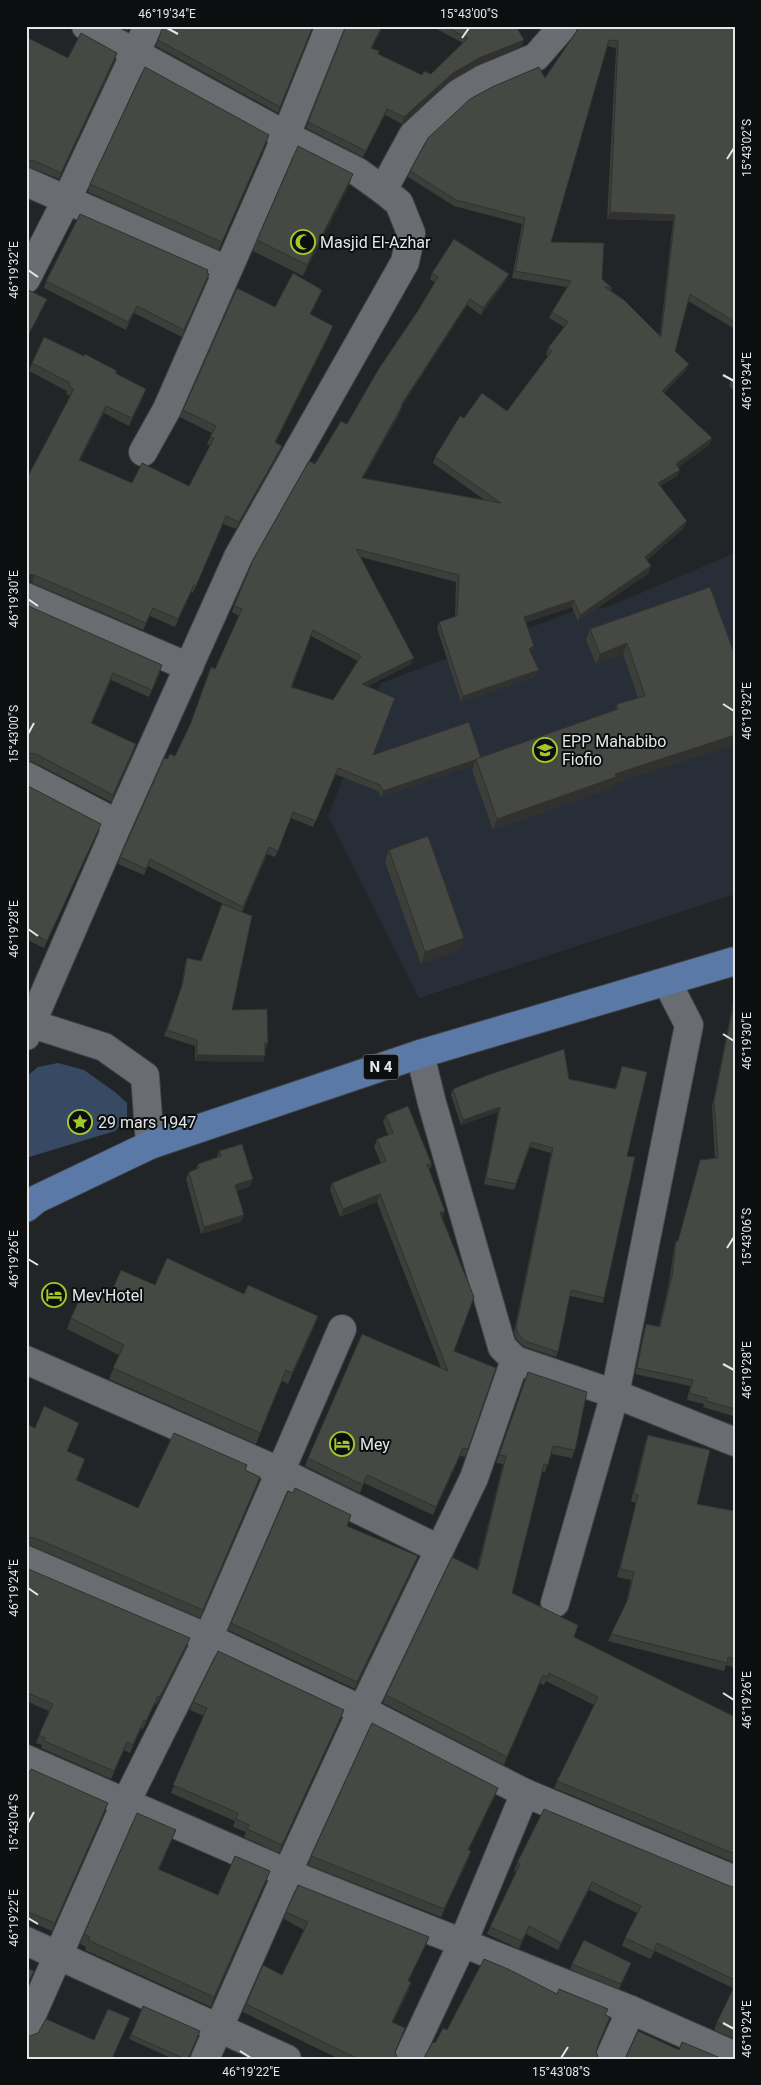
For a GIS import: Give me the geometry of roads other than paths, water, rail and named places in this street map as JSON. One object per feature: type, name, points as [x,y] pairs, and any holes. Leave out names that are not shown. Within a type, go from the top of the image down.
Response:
[{"type":"main road","name":"N 4","points":[[26,1224],[30,1199],[150,1145],[420,1054],[735,961]]},
{"type":"street","points":[[86,26],[134,54],[358,172],[399,203],[411,233],[405,262],[238,557],[118,824],[29,1030],[104,1047],[145,1076],[150,1145]]},
{"type":"street","points":[[26,279],[66,201],[148,26]]},
{"type":"street","points":[[143,452],[167,409],[276,160],[330,26]]},
{"type":"street","points":[[383,190],[413,135],[441,108],[459,93],[483,79],[536,57],[563,26]]},
{"type":"street","points":[[26,182],[227,270]]},
{"type":"street","points":[[26,597],[189,667]]},
{"type":"street","points":[[26,776],[118,824]]},
{"type":"street","points":[[556,1603],[615,1394],[689,1026],[666,982]]},
{"type":"street","points":[[420,1054],[432,1103],[502,1347],[515,1360],[615,1394],[735,1442]]},
{"type":"street","points":[[26,2028],[126,1802],[208,1638],[342,1329]]},
{"type":"street","points":[[26,1360],[279,1471],[439,1549]]},
{"type":"street","points":[[205,2059],[287,1873],[362,1710],[474,1478],[515,1360]]},
{"type":"street","points":[[26,1560],[208,1638],[362,1710],[525,1793],[735,1880]]},
{"type":"street","points":[[26,1759],[287,1873],[631,2010],[735,2056]]},
{"type":"street","points":[[408,2059],[463,1942],[525,1793]]},
{"type":"street","points":[[26,1941],[287,2059]]},
{"type":"street","points":[[609,2059],[631,2010]]},
{"type":"place","name":"Masjid El-Azhar","points":[[303,242]]},
{"type":"place","name":"EPP Mahabibo Fiofio","points":[[545,750]]},
{"type":"place","name":"29 mars 1947","points":[[80,1122]]},
{"type":"place","name":"Mev'Hotel","points":[[54,1295]]},
{"type":"place","name":"Mey","points":[[342,1444]]}]
